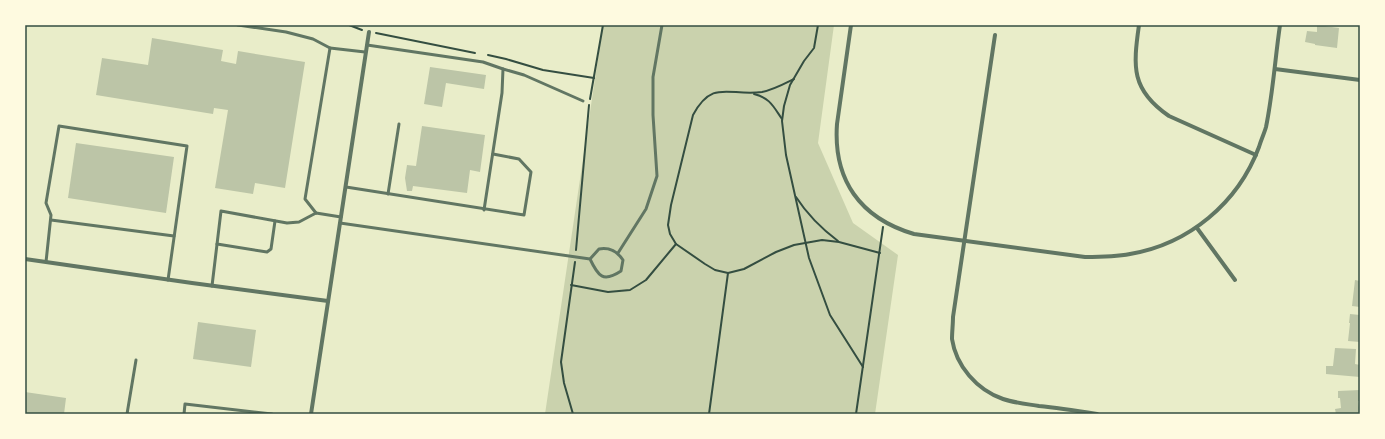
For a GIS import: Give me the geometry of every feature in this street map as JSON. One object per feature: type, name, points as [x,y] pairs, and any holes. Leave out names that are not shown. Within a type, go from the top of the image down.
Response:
[{"type":"street","points":[[851,25],[836,139],[838,156],[849,187],[858,200],[871,213],[900,230],[914,234],[1085,257],[1106,257],[1130,254],[1148,250],[1177,239],[1197,228],[1215,213],[1236,190],[1246,175],[1256,155],[1265,128],[1275,68],[1280,25]]},
{"type":"street","points":[[1139,25],[1135,65],[1141,88],[1148,99],[1157,108],[1169,116],[1256,155]]},
{"type":"street","points":[[311,414],[369,32]]},
{"type":"street","points":[[995,35],[953,317],[952,337],[954,346],[965,372],[992,394],[1011,402],[1097,414]]},
{"type":"street","points":[[1275,68],[1360,80]]},
{"type":"street","points":[[1197,228],[1235,280]]},
{"type":"street","points":[[25,259],[328,301]]},
{"type":"lane","points":[[238,25],[286,32],[313,39],[330,48],[366,52]]},
{"type":"lane","points":[[618,253],[646,209],[657,176],[653,115],[653,77],[662,25]]},
{"type":"lane","points":[[367,45],[483,62],[524,75],[583,101]]},
{"type":"lane","points":[[316,213],[305,199],[330,48]]},
{"type":"lane","points":[[484,210],[502,93],[503,69]]},
{"type":"lane","points":[[388,194],[399,124]]},
{"type":"lane","points":[[46,262],[51,220],[51,215],[46,203],[59,126],[187,146],[168,280]]},
{"type":"lane","points":[[346,187],[484,210],[524,215],[531,172],[519,159],[493,154]]},
{"type":"lane","points":[[212,286],[221,211],[287,222],[299,222],[316,213],[341,217]]},
{"type":"lane","points":[[51,220],[174,236]]},
{"type":"lane","points":[[217,244],[268,252],[271,249],[276,221]]},
{"type":"lane","points":[[340,223],[576,257],[590,260],[596,271],[604,277],[612,277],[621,271],[623,260],[618,253],[608,247],[599,249],[590,260]]},
{"type":"lane","points":[[127,414],[136,360]]},
{"type":"lane","points":[[184,414],[185,404],[272,414]]},
{"type":"path","points":[[349,25],[369,32],[506,59],[543,70],[594,78]]},
{"type":"path","points":[[573,414],[564,383],[561,362],[576,257],[589,103],[603,25]]},
{"type":"path","points":[[818,25],[814,48],[804,61],[790,85],[784,106],[782,121],[786,155],[809,258],[830,315],[863,367]]},
{"type":"path","points":[[794,79],[764,92],[751,93],[718,91],[709,96],[700,104],[693,115],[671,205],[668,225],[670,234],[676,244],[705,264],[715,270],[728,273],[744,269],[776,252],[794,245],[822,240],[839,242],[880,253]]},
{"type":"path","points":[[751,93],[763,96],[772,104],[782,121]]},
{"type":"path","points":[[795,195],[812,218],[827,233],[839,242]]},
{"type":"path","points":[[856,414],[884,222]]},
{"type":"path","points":[[572,285],[608,292],[630,290],[646,280],[676,244]]},
{"type":"path","points":[[710,414],[728,273]]},
{"type":"green space","points":[[603,25],[834,25],[818,143],[853,223],[898,255],[875,414],[545,414]]},
{"type":"building","points":[[1317,25],[1339,28],[1337,48],[1305,42],[1307,31],[1317,32]]},
{"type":"building","points":[[152,38],[223,50],[221,61],[236,64],[238,51],[305,62],[285,188],[255,183],[253,194],[215,188],[228,110],[214,108],[213,114],[96,95],[102,58],[148,65]]},
{"type":"building","points":[[430,67],[486,75],[484,89],[446,83],[442,107],[424,104]]},
{"type":"building","points":[[422,126],[485,135],[480,172],[470,170],[467,193],[413,186],[412,191],[407,191],[405,178],[407,165],[416,166]]},
{"type":"building","points":[[76,143],[174,157],[166,213],[68,198]]},
{"type":"building","points":[[1355,280],[1360,281],[1360,307],[1352,306]]},
{"type":"building","points":[[1350,314],[1360,315],[1360,342],[1348,341]]},
{"type":"building","points":[[198,322],[256,330],[251,367],[193,359]]},
{"type":"building","points":[[1335,348],[1356,349],[1355,364],[1360,365],[1360,377],[1326,374],[1326,366],[1333,366]]},
{"type":"building","points":[[1360,390],[1360,401],[1358,401],[1360,414],[1336,414],[1335,409],[1341,408],[1340,398],[1338,398],[1338,391]]},
{"type":"building","points":[[25,392],[66,398],[64,414],[25,414]]}]
